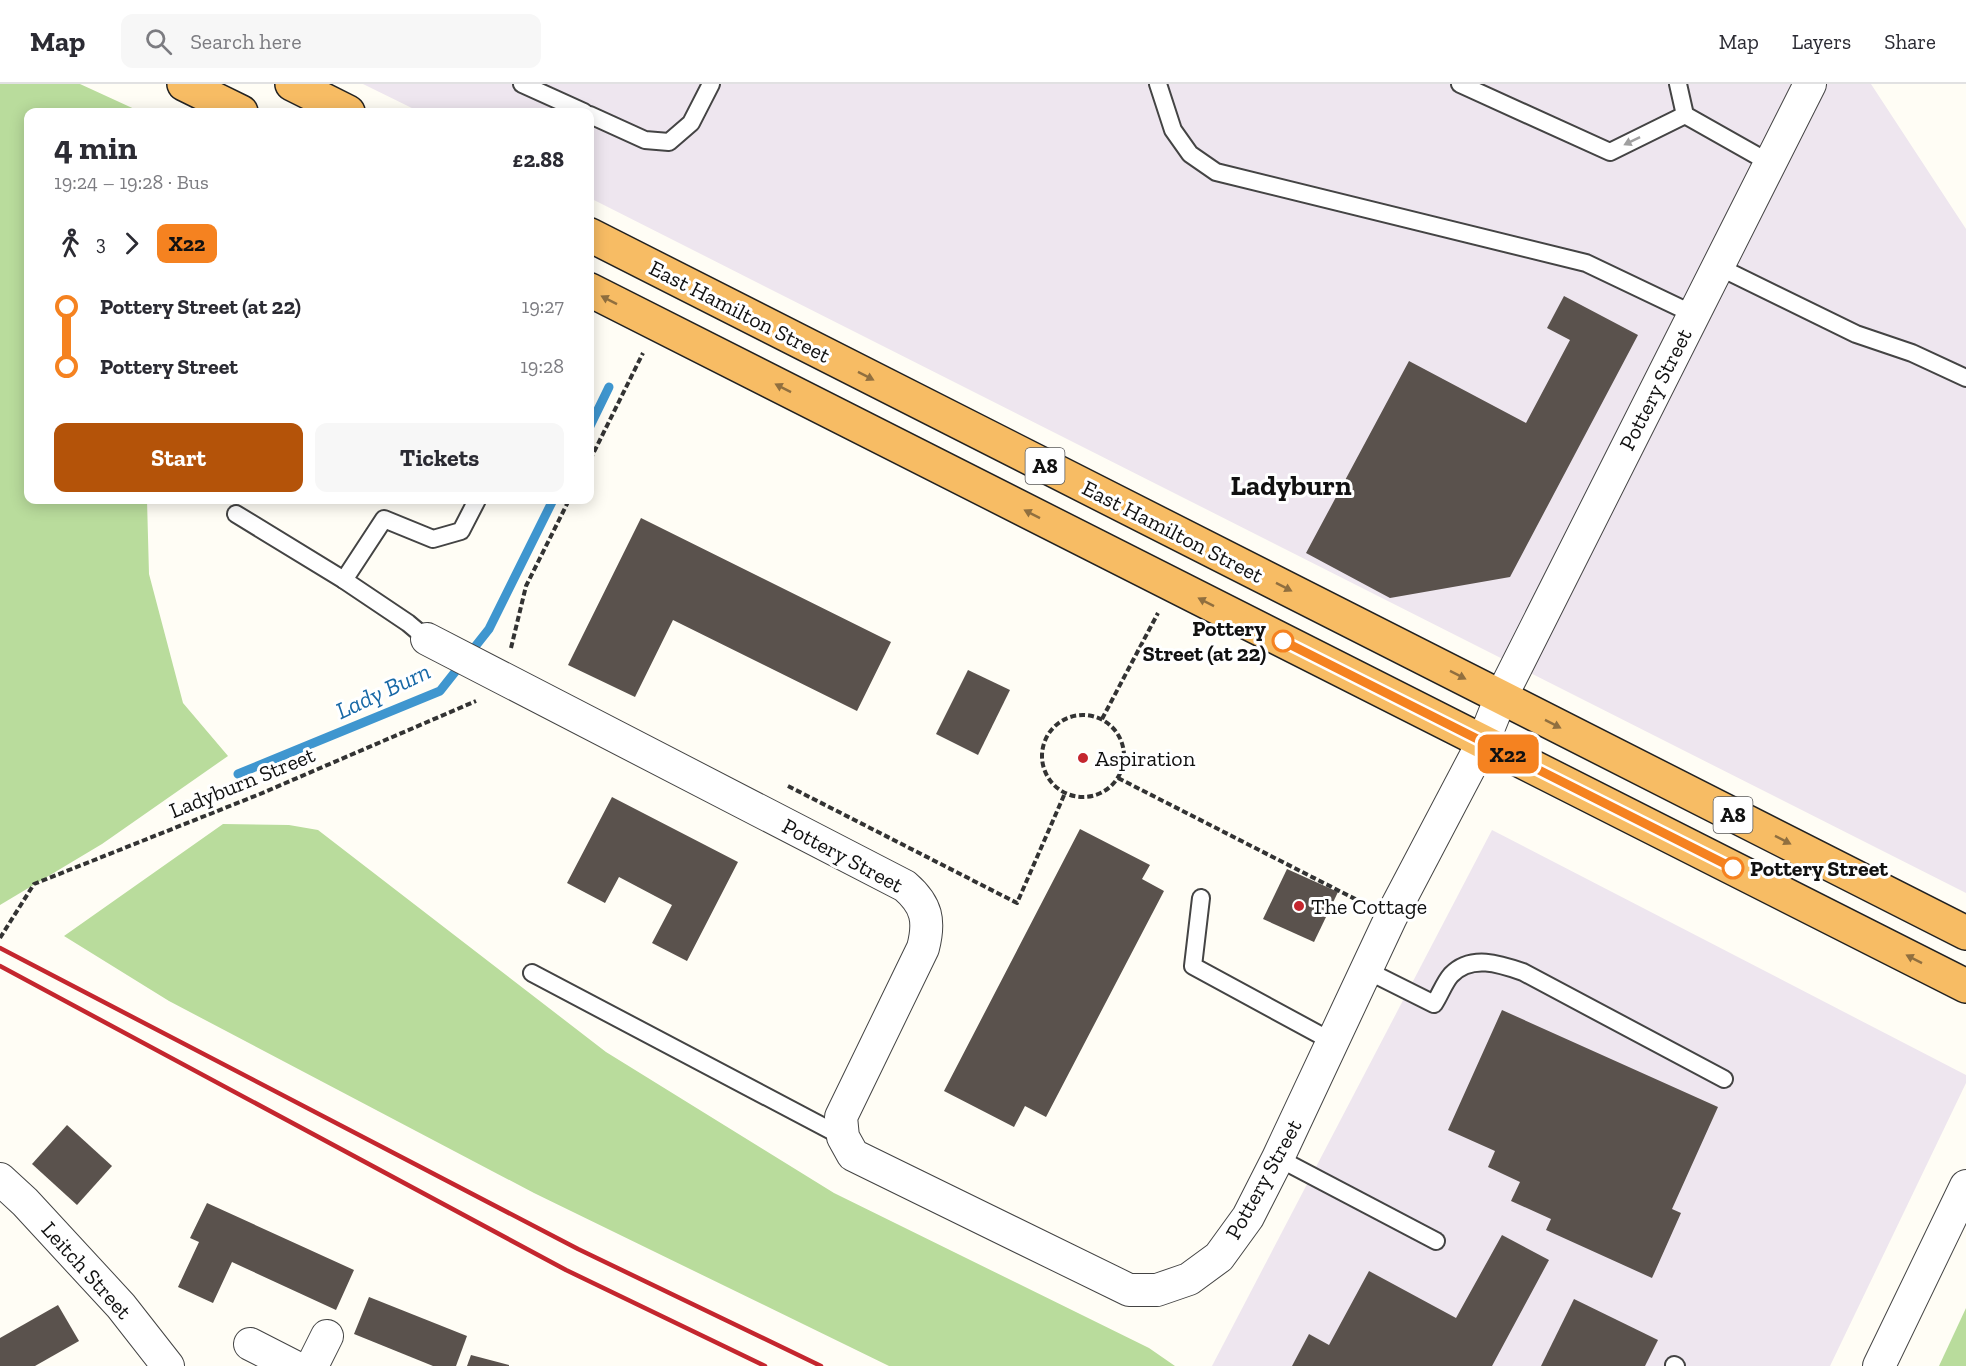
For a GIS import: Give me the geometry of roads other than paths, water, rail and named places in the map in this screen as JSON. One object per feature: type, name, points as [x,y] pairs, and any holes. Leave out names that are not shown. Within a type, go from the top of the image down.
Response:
[{"type":"highway","points":[[184,84],[232,108]]},
{"type":"highway","points":[[292,84],[340,108]]},
{"type":"highway","name":"East Hamilton Street","points":[[594,237],[1501,697]]},
{"type":"highway","name":"A8","points":[[594,292],[1966,986]]},
{"type":"highway","points":[[1161,579],[1172,531]]},
{"type":"highway","name":"A8","points":[[1501,697],[1966,933]]},
{"type":"street","name":"Pottery Street","points":[[427,639],[905,886],[918,897],[926,916],[927,933],[923,948],[841,1117],[843,1137],[853,1155],[1129,1290],[1157,1290],[1189,1280],[1219,1257],[1248,1216],[1278,1158],[1391,917],[1483,742],[1501,697],[1810,84]]},
{"type":"street","name":"Leitch Street","points":[[0,1179],[26,1202],[121,1306],[168,1366]]},
{"type":"street","points":[[1880,1366],[1966,1186]]},
{"type":"street","points":[[312,1366],[327,1336]]},
{"type":"street","points":[[250,1344],[293,1366]]},
{"type":"lane","points":[[522,84],[575,108]]},
{"type":"lane","points":[[594,117],[645,140],[669,142],[691,123],[711,84]]},
{"type":"lane","points":[[1158,84],[1173,130],[1190,154],[1216,172],[1586,263],[1693,314]]},
{"type":"lane","points":[[1460,84],[1610,152],[1685,115]]},
{"type":"lane","points":[[1678,84],[1685,115],[1770,163]]},
{"type":"lane","points":[[1717,266],[1856,334],[1912,352],[1966,378]]},
{"type":"lane","points":[[344,580],[384,519],[433,539],[461,531],[475,504]]},
{"type":"lane","points":[[236,514],[344,580],[427,639]]},
{"type":"lane","points":[[1201,898],[1193,966],[1333,1042]]},
{"type":"lane","points":[[1366,970],[1434,1004],[1451,975],[1469,963],[1485,962],[1507,966],[1523,972],[1724,1079]]},
{"type":"lane","points":[[532,973],[843,1137]]},
{"type":"lane","points":[[1278,1158],[1436,1240]]},
{"type":"waterway","name":"Lady Burn","points":[[594,418],[609,387]]},
{"type":"waterway","name":"Lady Burn","points":[[238,774],[440,691],[489,629],[551,504]]},
{"type":"railway","points":[[0,948],[578,1249],[821,1366]]},
{"type":"railway","points":[[0,966],[566,1270],[765,1366]]},
{"type":"place","name":"Pottery Street (at 22)","points":[[1283,641]]},
{"type":"place","name":"Aspiration","points":[[1083,758]]},
{"type":"place","name":"Pottery Street","points":[[1733,868]]},
{"type":"place","name":"The Cottage","points":[[1299,906]]},
{"type":"district","name":"Ladyburn","points":[[1291,485]]}]
